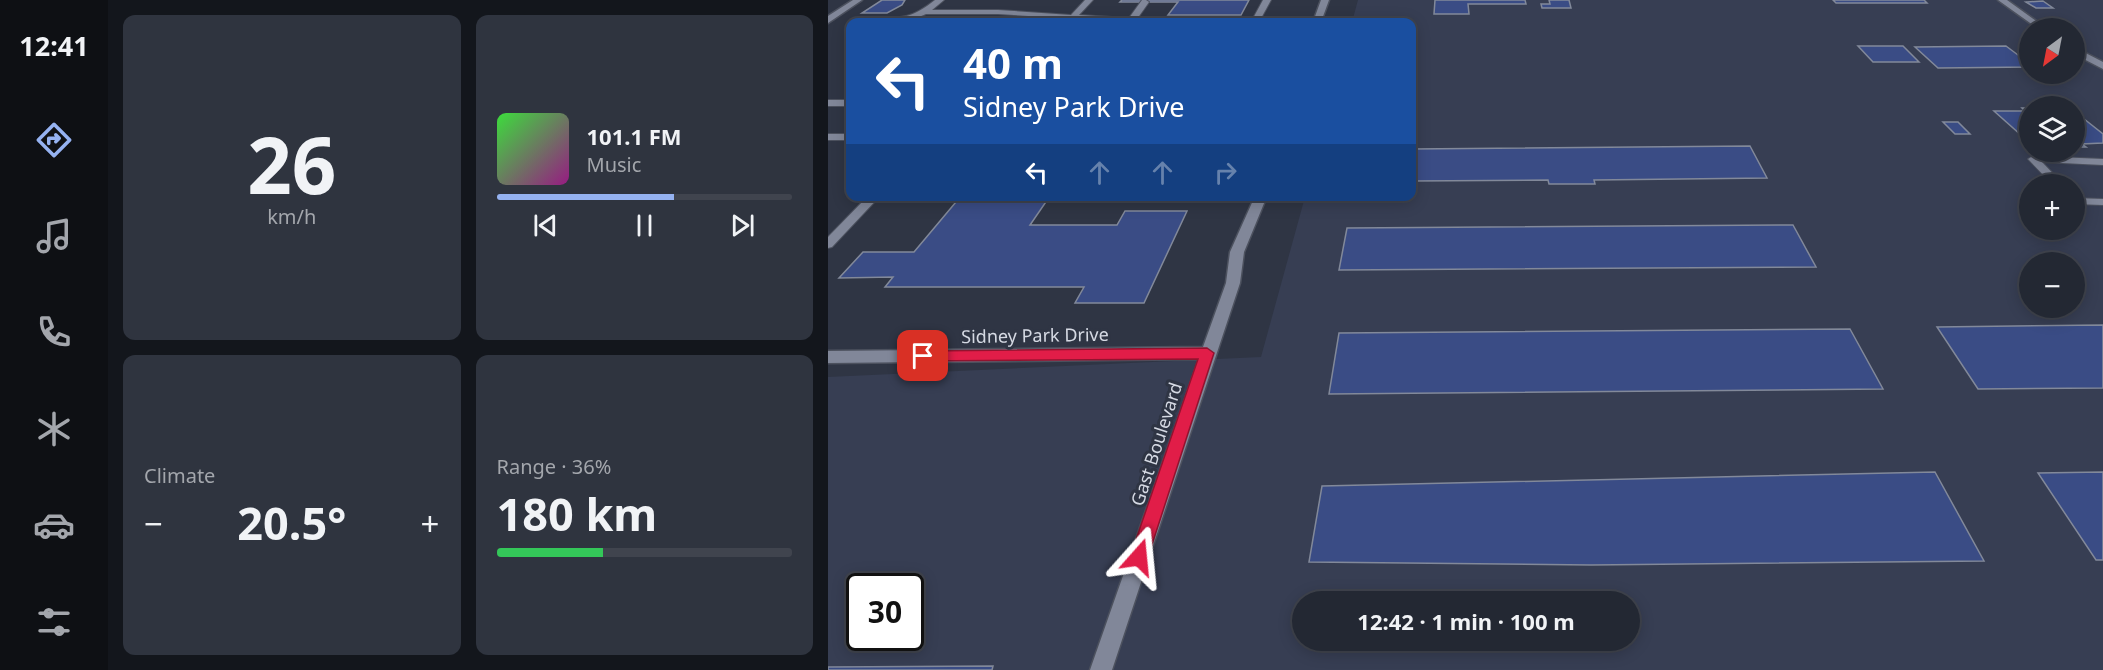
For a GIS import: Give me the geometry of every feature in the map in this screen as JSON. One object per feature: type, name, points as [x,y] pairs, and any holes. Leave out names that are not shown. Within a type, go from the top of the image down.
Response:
[{"type":"street","points":[[828,20],[858,0]]},
{"type":"street","points":[[1318,18],[1325,0]]},
{"type":"street","points":[[2001,0],[2027,18]]},
{"type":"street","points":[[2085,56],[2103,66]]},
{"type":"street","name":"Gast Boulevard","points":[[1101,670],[1207,353],[1233,283],[1238,252],[1259,201]]},
{"type":"street","name":"Sidney Park Drive","points":[[828,357],[1207,353]]},
{"type":"lane","points":[[912,18],[925,12],[940,0]]},
{"type":"lane","points":[[1073,17],[1089,0]]},
{"type":"lane","points":[[1257,18],[1267,0]]},
{"type":"lane","points":[[1133,18],[1145,2]]},
{"type":"lane","points":[[925,12],[998,12],[1088,18]]},
{"type":"lane","points":[[828,103],[846,103]]},
{"type":"lane","points":[[828,137],[846,137]]},
{"type":"lane","points":[[2048,174],[2033,159],[2103,162]]},
{"type":"lane","points":[[828,244],[870,201]]},
{"type":"lane","points":[[2085,201],[2103,202]]},
{"type":"shaded area","points":[[1358,0],[2103,0],[2103,670],[828,670],[828,377],[1261,357],[1304,201],[1416,201],[1416,18],[1353,18]]},
{"type":"building","points":[[882,0],[905,0],[902,5],[887,13],[862,13]]},
{"type":"building","points":[[1122,0],[1249,0],[1241,15],[1168,15],[1178,2],[1120,2]]},
{"type":"building","points":[[1435,0],[1525,0],[1526,4],[1468,4],[1469,14],[1434,14]]},
{"type":"building","points":[[1549,0],[1569,0],[1571,8],[1542,8],[1541,4],[1550,4]]},
{"type":"building","points":[[1833,0],[1924,0],[1927,3],[1836,3]]},
{"type":"building","points":[[2043,1],[2053,8],[2036,8],[2026,2]]},
{"type":"building","points":[[1858,46],[1903,46],[1919,62],[1873,62]]},
{"type":"building","points":[[2006,46],[2019,56],[2019,67],[1938,68],[1915,47]]},
{"type":"building","points":[[1994,111],[2019,111],[2019,133]]},
{"type":"building","points":[[2085,120],[2103,134],[2103,143],[2085,144]]},
{"type":"building","points":[[1943,122],[1958,122],[1970,134],[1955,134]]},
{"type":"building","points":[[1750,146],[1767,178],[1594,180],[1595,184],[1549,184],[1548,180],[1416,181],[1416,149]]},
{"type":"building","points":[[957,201],[1047,201],[1030,225],[1117,225],[1125,211],[1187,211],[1144,303],[1075,303],[1084,287],[885,287],[893,277],[839,278],[863,252],[914,252]]},
{"type":"building","points":[[1793,225],[1816,267],[1339,270],[1347,228]]},
{"type":"building","points":[[2103,325],[2103,388],[1978,389],[1937,327]]},
{"type":"building","points":[[1850,329],[1883,389],[1329,394],[1339,333]]},
{"type":"building","points":[[1935,472],[1984,561],[1591,565],[1309,562],[1322,486]]},
{"type":"building","points":[[2103,472],[2103,560],[2096,560],[2038,473]]},
{"type":"building","points":[[993,666],[992,670],[828,670],[828,667]]},
{"type":"route","points":[[923,356],[1207,353],[1139,557]]}]
